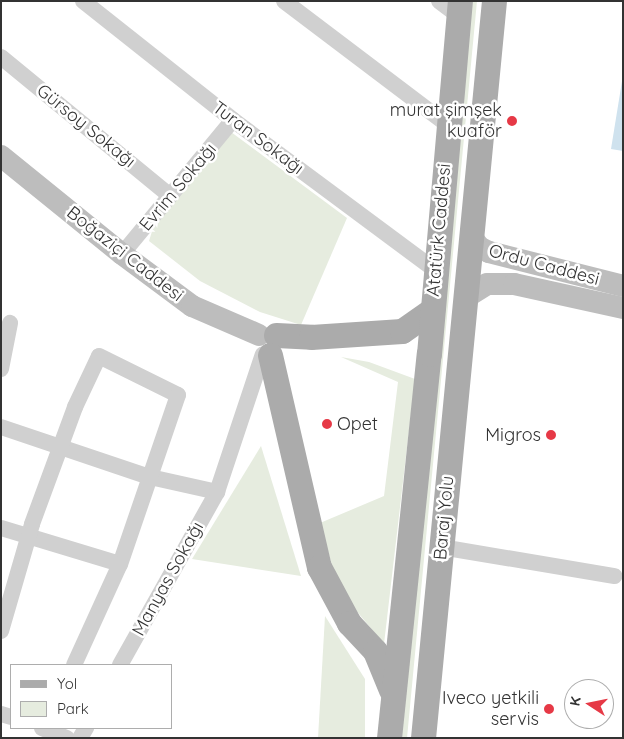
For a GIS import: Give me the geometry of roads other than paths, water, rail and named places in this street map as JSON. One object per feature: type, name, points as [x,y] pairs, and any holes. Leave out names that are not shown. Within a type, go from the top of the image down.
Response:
[{"type":"main road","name":"Atatürk Caddesi","points":[[465,298],[494,1]]},
{"type":"main road","name":"Atatürk Caddesi","points":[[432,310],[459,9]]},
{"type":"main road","name":"Boğaziçi Caddesi","points":[[1,156],[122,254],[192,306],[267,345]]},
{"type":"main road","name":"Ordu Caddesi","points":[[471,236],[479,247],[489,252],[623,286]]},
{"type":"main road","name":"Ordu Caddesi","points":[[465,298],[487,284],[514,284],[623,308]]},
{"type":"main road","name":"Baraj Yolu","points":[[423,738],[465,298]]},
{"type":"main road","name":"Baraj Yolu","points":[[389,738],[432,310]]},
{"type":"main road","points":[[393,697],[375,651],[349,623],[319,567],[267,345],[311,337],[402,331],[432,310]]},
{"type":"street","name":"Turan Sokağı","points":[[83,1],[233,120],[436,271]]},
{"type":"street","points":[[284,1],[448,125]]},
{"type":"street","points":[[439,1],[459,9]]},
{"type":"street","name":"Gürsoy Sokağı","points":[[1,56],[170,196]]},
{"type":"street","name":"Evrim Sokağı","points":[[122,254],[233,120]]},
{"type":"street","points":[[1,369],[10,323]]},
{"type":"street","name":"Manyas Sokağı","points":[[121,664],[216,492],[267,345]]},
{"type":"street","points":[[1,631],[28,536],[61,447],[99,356],[178,394],[120,564],[74,664]]},
{"type":"street","points":[[3,424],[61,447],[150,477],[216,492]]},
{"type":"street","points":[[1,528],[120,564]]},
{"type":"street","points":[[441,547],[615,576]]},
{"type":"street","points":[[44,729],[67,738]]},
{"type":"water","points":[[623,75],[623,151],[611,149]]},
{"type":"place","name":"murat şimşek kuaför","points":[[512,121]]},
{"type":"place","name":"Opet","points":[[327,424]]},
{"type":"place","name":"Migros","points":[[551,435]]},
{"type":"place","name":"Iveco yetkili servis","points":[[549,709]]}]
